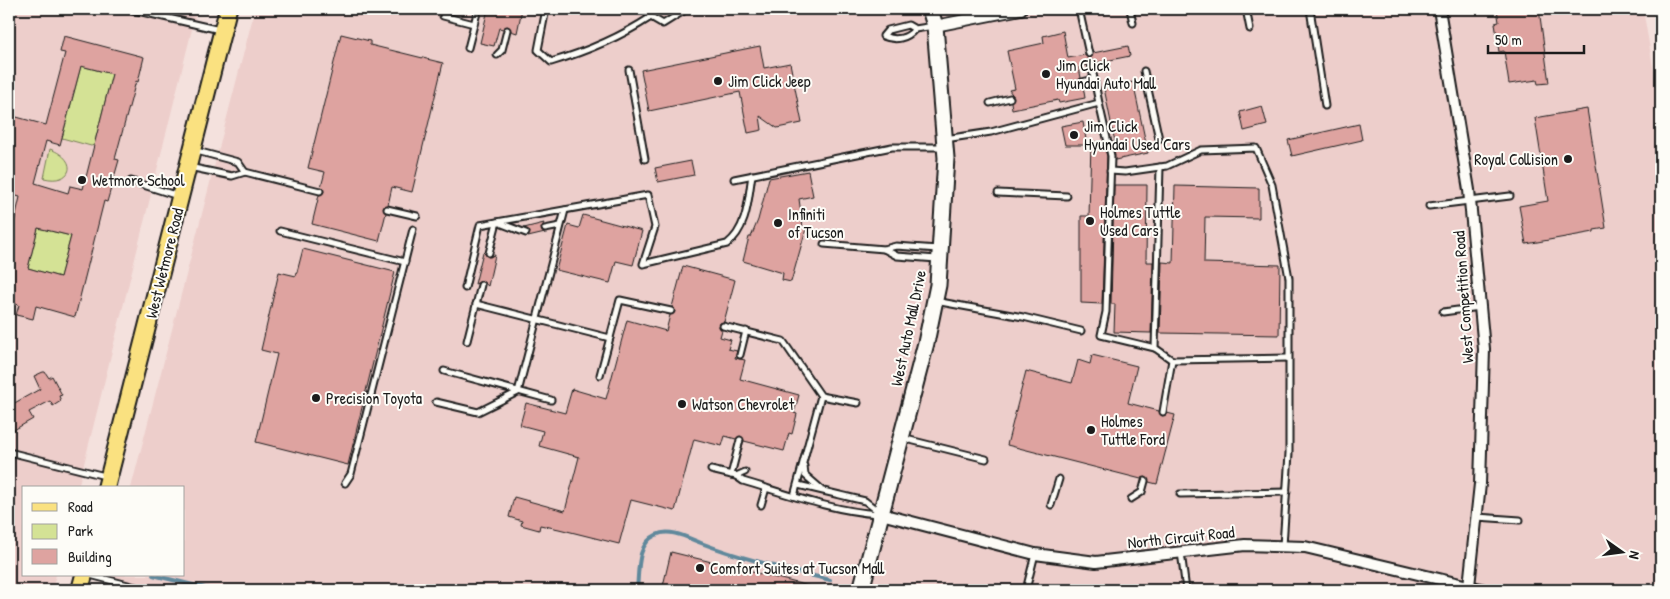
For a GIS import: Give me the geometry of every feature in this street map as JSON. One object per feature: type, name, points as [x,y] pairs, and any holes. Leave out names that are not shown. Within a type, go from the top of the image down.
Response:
[{"type":"main road","name":"West Wetmore Road","points":[[108,482],[228,9]]},
{"type":"main road","points":[[80,590],[84,576]]},
{"type":"street","name":"West Auto Mall Drive","points":[[862,590],[935,300],[940,254],[945,143],[935,26],[930,9]]},
{"type":"street","points":[[935,26],[1021,9]]},
{"type":"street","name":"West Competition Road","points":[[1439,9],[1470,200],[1484,349],[1480,484],[1469,586]]},
{"type":"street","name":"North Circuit Road","points":[[881,514],[1035,554],[1096,562],[1245,545],[1305,547],[1485,590]]},
{"type":"lane","points":[[128,9],[223,30]]},
{"type":"lane","points":[[468,48],[478,9]]},
{"type":"lane","points":[[546,9],[538,50],[551,62],[568,57],[622,33],[651,17]]},
{"type":"lane","points":[[645,9],[651,17],[663,24],[687,9]]},
{"type":"lane","points":[[1079,9],[1089,54]]},
{"type":"lane","points":[[1130,9],[1133,23]]},
{"type":"lane","points":[[1246,9],[1250,29]]},
{"type":"lane","points":[[1310,9],[1324,106]]},
{"type":"lane","points":[[442,16],[474,24]]},
{"type":"lane","points":[[916,29],[910,36],[892,40],[883,36],[888,30],[908,25],[916,29],[935,26]]},
{"type":"lane","points":[[497,55],[502,50],[507,30]]},
{"type":"lane","points":[[1091,64],[1097,105],[1111,156],[1106,312],[1101,335],[1155,348],[1172,360],[1288,358]]},
{"type":"lane","points":[[629,70],[645,159]]},
{"type":"lane","points":[[1144,71],[1159,139]]},
{"type":"lane","points":[[1082,82],[1094,80]]},
{"type":"lane","points":[[990,103],[1010,98]]},
{"type":"lane","points":[[734,179],[892,147],[945,143],[1097,105]]},
{"type":"lane","points":[[1110,171],[1125,172],[1167,166],[1202,150],[1256,148],[1272,185],[1289,278],[1289,453],[1283,546]]},
{"type":"lane","points":[[193,150],[238,162],[245,172]]},
{"type":"lane","points":[[188,166],[232,176],[245,172],[320,191]]},
{"type":"lane","points":[[1155,348],[1160,167]]},
{"type":"lane","points":[[464,288],[480,225],[648,194],[655,227],[643,264],[727,244],[733,239],[742,225],[752,176]]},
{"type":"lane","points":[[131,181],[181,196]]},
{"type":"lane","points":[[998,193],[1067,196]]},
{"type":"lane","points":[[1429,206],[1510,196]]},
{"type":"lane","points":[[387,209],[417,216]]},
{"type":"lane","points":[[436,402],[478,412],[518,392],[564,210]]},
{"type":"lane","points":[[496,222],[526,233]]},
{"type":"lane","points":[[489,253],[496,222]]},
{"type":"lane","points":[[545,230],[560,226]]},
{"type":"lane","points":[[345,483],[352,474],[413,229]]},
{"type":"lane","points":[[280,230],[405,262]]},
{"type":"lane","points":[[824,244],[884,249],[896,246],[940,254]]},
{"type":"lane","points":[[884,249],[898,256],[940,254]]},
{"type":"lane","points":[[467,341],[481,285]]},
{"type":"lane","points":[[600,375],[620,300],[671,311]]},
{"type":"lane","points":[[935,300],[1023,316],[1081,331]]},
{"type":"lane","points":[[476,304],[610,338]]},
{"type":"lane","points":[[1443,312],[1480,307]]},
{"type":"lane","points":[[723,326],[783,341],[821,396],[858,403]]},
{"type":"lane","points":[[740,354],[746,331]]},
{"type":"lane","points":[[1163,412],[1172,360]]},
{"type":"lane","points":[[444,371],[552,400]]},
{"type":"lane","points":[[794,496],[804,465],[821,396]]},
{"type":"lane","points":[[901,438],[986,458]]},
{"type":"lane","points":[[734,475],[740,440]]},
{"type":"lane","points":[[9,452],[108,482]]},
{"type":"lane","points":[[804,465],[806,475],[812,482],[830,492]]},
{"type":"lane","points":[[711,470],[734,475],[742,481],[794,496],[863,513],[881,514]]},
{"type":"lane","points":[[734,475],[745,472]]},
{"type":"lane","points":[[1052,506],[1059,479]]},
{"type":"lane","points":[[1131,499],[1142,492],[1145,480]]},
{"type":"lane","points":[[798,485],[865,501],[881,514]]},
{"type":"lane","points":[[761,505],[766,488]]},
{"type":"lane","points":[[1180,494],[1287,492]]},
{"type":"lane","points":[[1477,517],[1520,520]]},
{"type":"lane","points":[[1181,552],[1186,590]]},
{"type":"lane","points":[[1026,590],[1035,554]]},
{"type":"lane","points":[[94,576],[147,590]]},
{"type":"shaded area","name":"Wetmore School","points":[[9,9],[197,9],[78,486],[22,486],[22,576],[56,576],[52,590],[9,590]]},
{"type":"shaded area","points":[[255,9],[1643,9],[1661,113],[1661,590],[104,590],[108,576],[185,576],[185,486],[132,486]]},
{"type":"green space","points":[[81,66],[112,74],[94,145],[91,146],[62,138]]},
{"type":"green space","points":[[50,149],[66,159],[69,165],[66,175],[61,178],[44,178]]},
{"type":"green space","points":[[38,228],[71,236],[60,277],[28,268]]},
{"type":"building","points":[[488,9],[522,9],[517,33],[511,31],[508,26],[503,29],[499,28],[494,46],[480,43]]},
{"type":"building","points":[[1497,9],[1539,9],[1549,83],[1538,84],[1537,80],[1509,84],[1504,51],[1499,52],[1495,23],[1499,22]]},
{"type":"building","name":"Jim Click Hyundai Auto Mall","points":[[1063,31],[1068,58],[1085,55],[1089,58],[1093,53],[1128,46],[1130,56],[1095,63],[1091,60],[1087,65],[1079,67],[1081,78],[1078,83],[1083,86],[1085,98],[1059,103],[1058,100],[1012,109],[1011,102],[1014,97],[1009,90],[1015,89],[1007,51],[1044,43],[1043,36]]},
{"type":"building","points":[[341,34],[370,41],[370,45],[443,63],[412,192],[392,187],[388,205],[383,208],[386,213],[379,241],[312,224],[319,195],[324,192],[321,187],[325,172],[308,168]]},
{"type":"building","points":[[64,36],[144,57],[115,159],[119,160],[107,202],[104,201],[75,317],[36,306],[33,319],[16,315],[19,305],[9,302],[9,245],[20,197],[9,194],[9,115],[46,125],[65,53],[60,52]],"holes":[[[81,66],[112,74],[83,189],[70,186],[68,193],[35,183],[46,141],[60,145]],[[38,228],[71,236],[60,277],[28,268]]]},
{"type":"building","name":"Jim Click Jeep","points":[[760,46],[764,68],[790,63],[802,123],[777,128],[760,116],[762,130],[748,133],[740,92],[649,111],[641,70]]},
{"type":"building","points":[[1133,82],[1148,153],[1115,160],[1112,142],[1115,142],[1104,88]]},
{"type":"building","points":[[1262,106],[1267,125],[1244,131],[1240,112]]},
{"type":"building","name":"Royal Collision","points":[[1587,109],[1606,228],[1594,230],[1594,232],[1526,244],[1519,206],[1548,201],[1535,118]]},
{"type":"building","name":"Jim Click Hyundai Used Cars","points":[[1083,122],[1087,145],[1065,145],[1061,126]]},
{"type":"building","points":[[1359,124],[1362,140],[1292,156],[1288,140]]},
{"type":"building","name":"Holmes Tuttle Used Cars","points":[[1091,142],[1103,142],[1107,156],[1102,304],[1081,303],[1081,216],[1089,216]]},
{"type":"building","points":[[691,161],[694,175],[658,182],[655,168]]},
{"type":"building","name":"Infiniti of Tucson","points":[[808,171],[813,196],[799,199],[803,228],[806,229],[791,282],[782,280],[783,273],[743,261],[749,237],[751,237],[758,220],[769,178]]},
{"type":"building","points":[[1114,185],[1147,185],[1146,262],[1153,262],[1151,333],[1114,332],[1115,304],[1111,304]]},
{"type":"building","points":[[1175,186],[1259,188],[1259,218],[1205,217],[1204,263],[1280,265],[1279,335],[1160,333],[1162,262],[1173,263]]},
{"type":"building","points":[[583,215],[642,231],[633,265],[616,261],[610,283],[556,270],[568,225],[579,228]]},
{"type":"building","points":[[544,223],[541,229],[545,233],[528,237],[530,232],[524,228]]},
{"type":"building","name":"Precision Toyota","points":[[303,249],[395,272],[348,465],[256,442],[277,354],[261,350],[279,272],[296,276]]},
{"type":"building","points":[[483,252],[488,257],[495,255],[488,286],[482,281],[475,284]]},
{"type":"building","name":"Watson Chevrolet","points":[[683,266],[735,280],[724,322],[720,323],[719,327],[722,330],[720,337],[731,340],[728,349],[737,351],[735,358],[745,360],[740,379],[799,395],[794,413],[797,414],[792,434],[789,433],[784,451],[744,441],[741,436],[736,439],[725,436],[722,446],[694,439],[675,511],[631,500],[619,544],[540,525],[539,530],[521,525],[522,521],[509,517],[514,497],[565,511],[579,457],[539,446],[543,431],[520,425],[526,403],[565,413],[572,389],[606,399],[627,320],[666,331],[670,315],[675,312],[672,307]]},
{"type":"building","name":"Holmes Tuttle Ford","points":[[1092,355],[1137,366],[1128,403],[1159,411],[1162,416],[1167,413],[1175,415],[1157,484],[1149,482],[1146,477],[1141,479],[1007,445],[1026,371],[1072,383],[1078,360],[1090,364]]},
{"type":"building","points":[[43,372],[49,378],[52,376],[62,395],[59,396],[61,401],[53,406],[50,401],[29,412],[33,419],[12,431],[9,424],[9,406],[40,389],[34,376]]},
{"type":"building","name":"Comfort Suites at Tucson Mall","points":[[671,552],[809,586],[809,590],[662,590]]},
{"type":"waterway","points":[[637,590],[642,552],[650,539],[661,533],[679,534],[749,559],[830,580]]},
{"type":"waterway","points":[[157,576],[213,590]]},
{"type":"place","name":"Jim Click Hyundai Auto Mall","points":[[1046,74]]},
{"type":"place","name":"Jim Click Jeep","points":[[718,81]]},
{"type":"place","name":"Jim Click Hyundai Used Cars","points":[[1074,135]]},
{"type":"place","name":"Royal Collision","points":[[1568,159]]},
{"type":"place","name":"Wetmore School","points":[[82,180]]},
{"type":"place","name":"Holmes Tuttle Used Cars","points":[[1090,221]]},
{"type":"place","name":"Infiniti of Tucson","points":[[778,223]]},
{"type":"place","name":"Precision Toyota","points":[[316,398]]},
{"type":"place","name":"Watson Chevrolet","points":[[682,404]]},
{"type":"place","name":"Holmes Tuttle Ford","points":[[1091,430]]},
{"type":"place","name":"Comfort Suites at Tucson Mall","points":[[700,568]]}]
